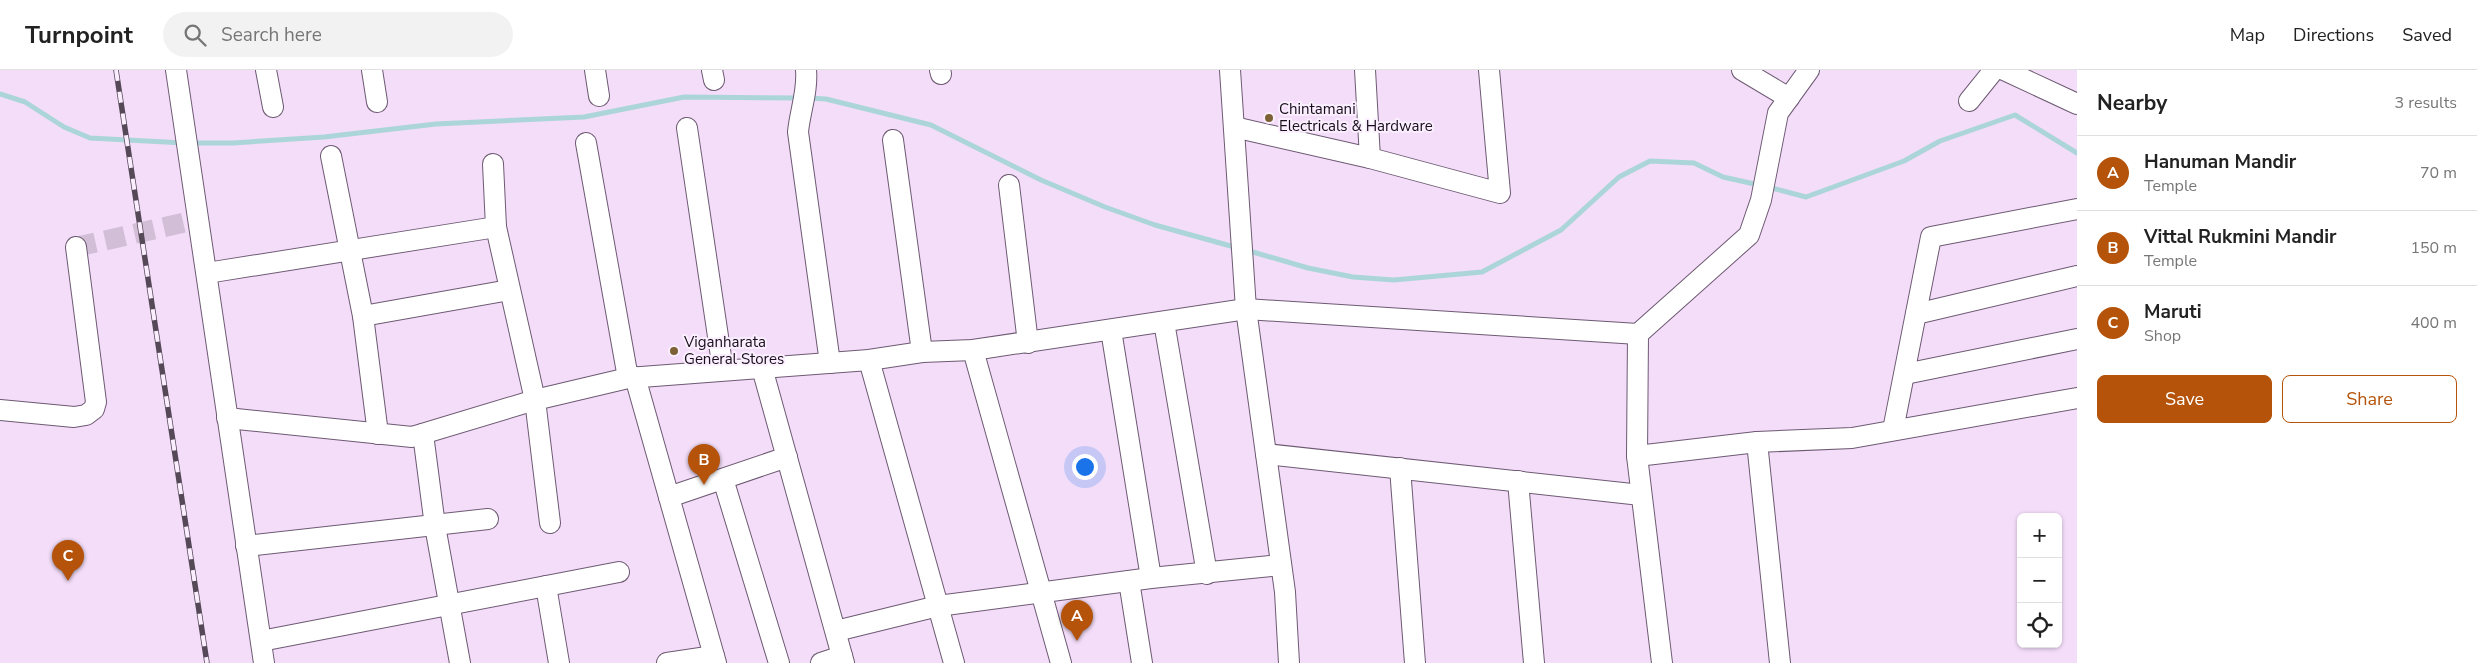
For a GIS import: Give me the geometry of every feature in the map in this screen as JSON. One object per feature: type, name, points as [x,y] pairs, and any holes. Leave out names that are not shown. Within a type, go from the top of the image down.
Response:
[{"type":"street","points":[[176,70],[264,663]]},
{"type":"street","points":[[266,70],[273,107]]},
{"type":"street","points":[[372,70],[376,102]]},
{"type":"street","points":[[595,70],[598,96]]},
{"type":"street","points":[[1230,70],[1246,309],[1281,565],[1290,663]]},
{"type":"street","points":[[1365,70],[1370,158]]},
{"type":"street","points":[[1234,127],[1370,158],[1500,193],[1489,70]]},
{"type":"street","points":[[1742,70],[1789,98]]},
{"type":"street","points":[[227,418],[412,437],[535,400],[632,377],[869,360],[922,352],[973,350],[1246,309],[1638,334],[1749,235],[1761,200],[1778,113],[1809,70]]},
{"type":"street","points":[[1969,100],[1994,70]]},
{"type":"street","points":[[2004,70],[2077,104]]},
{"type":"street","points":[[807,78],[798,132],[830,362]]},
{"type":"street","points":[[687,128],[723,370]]},
{"type":"street","points":[[893,140],[922,352]]},
{"type":"street","points":[[586,143],[632,377],[669,497],[715,660],[667,663]]},
{"type":"street","points":[[331,156],[362,316],[378,434]]},
{"type":"street","points":[[493,164],[496,227],[535,400],[550,523]]},
{"type":"street","points":[[1009,185],[1028,343]]},
{"type":"street","points":[[1893,430],[1931,238],[2077,209]]},
{"type":"street","points":[[207,273],[496,227]]},
{"type":"street","points":[[0,410],[74,417],[86,415],[94,409],[96,402],[76,247]]},
{"type":"street","points":[[1916,314],[2077,276]]},
{"type":"street","points":[[362,316],[510,290]]},
{"type":"street","points":[[1164,322],[1207,574]]},
{"type":"street","points":[[1111,330],[1151,578]]},
{"type":"street","points":[[1638,334],[1637,456],[1662,663]]},
{"type":"street","points":[[1904,374],[2077,339]]},
{"type":"street","points":[[973,350],[1061,663]]},
{"type":"street","points":[[869,360],[954,663]]},
{"type":"street","points":[[762,368],[843,659],[821,663]]},
{"type":"street","points":[[1637,456],[1757,442],[1852,438],[2077,398]]},
{"type":"street","points":[[423,434],[435,526],[460,663]]},
{"type":"street","points":[[1757,442],[1780,663]]},
{"type":"street","points":[[1266,454],[1641,495]]},
{"type":"street","points":[[669,497],[787,457]]},
{"type":"street","points":[[1400,468],[1415,663]]},
{"type":"street","points":[[723,479],[779,663]]},
{"type":"street","points":[[1518,481],[1534,663]]},
{"type":"street","points":[[246,546],[435,526],[488,518]]},
{"type":"street","points":[[836,631],[938,606],[1151,578],[1207,574],[1281,565]]},
{"type":"street","points":[[260,641],[619,572]]},
{"type":"street","points":[[1129,581],[1142,663]]},
{"type":"street","points":[[546,586],[558,663]]},
{"type":"waterway","points":[[0,94],[25,102],[64,127],[90,138],[184,143]]},
{"type":"waterway","points":[[192,143],[233,143],[324,137],[436,124],[584,117],[684,97],[801,98]]},
{"type":"waterway","points":[[809,98],[826,99],[931,125],[1041,180],[1105,207],[1155,225],[1238,248]]},
{"type":"waterway","points":[[1768,187],[1806,197],[1904,161],[1940,141],[2015,115],[2077,153]]},
{"type":"waterway","points":[[1246,250],[1308,268],[1353,277],[1394,280],[1482,272],[1561,230],[1619,177],[1650,161],[1694,163],[1723,177],[1759,185]]},
{"type":"tunnel","points":[[76,247],[200,219]]},
{"type":"railway","points":[[116,70],[207,663]]},
{"type":"place","name":"Chintamani Electricals & Hardware","points":[[1269,118]]},
{"type":"place","name":"Viganharata General Stores","points":[[674,351]]},
{"type":"place","name":"Vittal Rukmini Mandir","points":[[704,485]]},
{"type":"place","name":"Maruti","points":[[68,581]]},
{"type":"place","name":"Hanuman Mandir","points":[[1077,641]]}]
